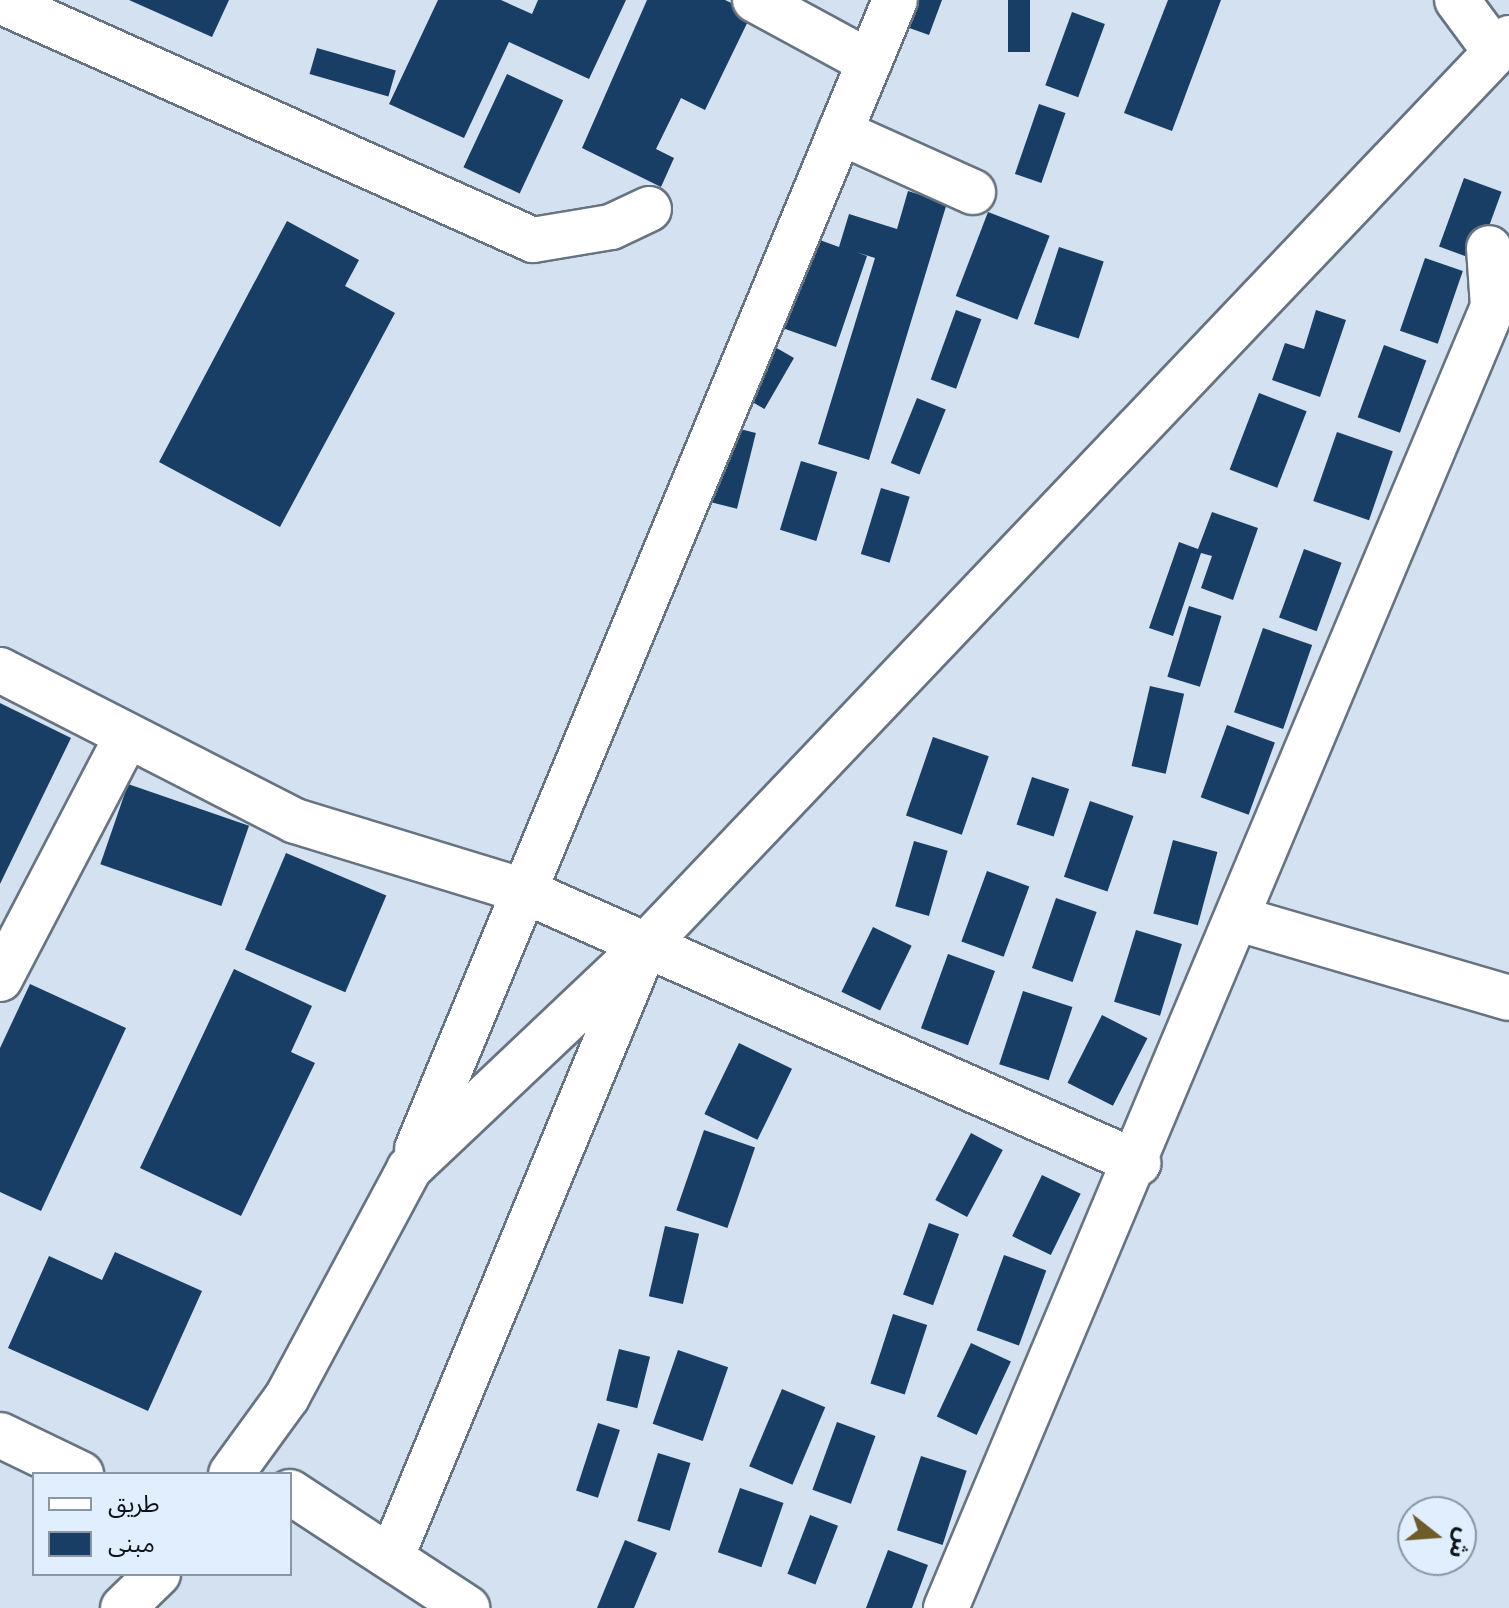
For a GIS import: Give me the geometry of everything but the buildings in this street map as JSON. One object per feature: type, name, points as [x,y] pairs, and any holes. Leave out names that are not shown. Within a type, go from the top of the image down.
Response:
[{"type":"street","points":[[755,0],[869,62]]},
{"type":"street","points":[[244,1470],[287,1397],[409,1169],[895,0]]},
{"type":"street","points":[[409,1169],[518,1059],[646,945],[1501,44],[1457,0]]},
{"type":"street","points":[[0,1],[533,240],[611,227],[649,209]]},
{"type":"street","points":[[840,132],[973,192]]},
{"type":"street","points":[[946,1608],[1138,1163],[1493,307],[1489,248]]},
{"type":"street","points":[[0,670],[126,738],[295,821],[524,891],[1138,1163]]},
{"type":"street","points":[[0,979],[126,738]]},
{"type":"street","points":[[1239,919],[1509,998]]},
{"type":"street","points":[[392,1556],[646,945]]},
{"type":"street","points":[[0,1435],[77,1472]]},
{"type":"street","points":[[292,1493],[467,1608]]},
{"type":"street","points":[[123,1608],[156,1576]]}]
